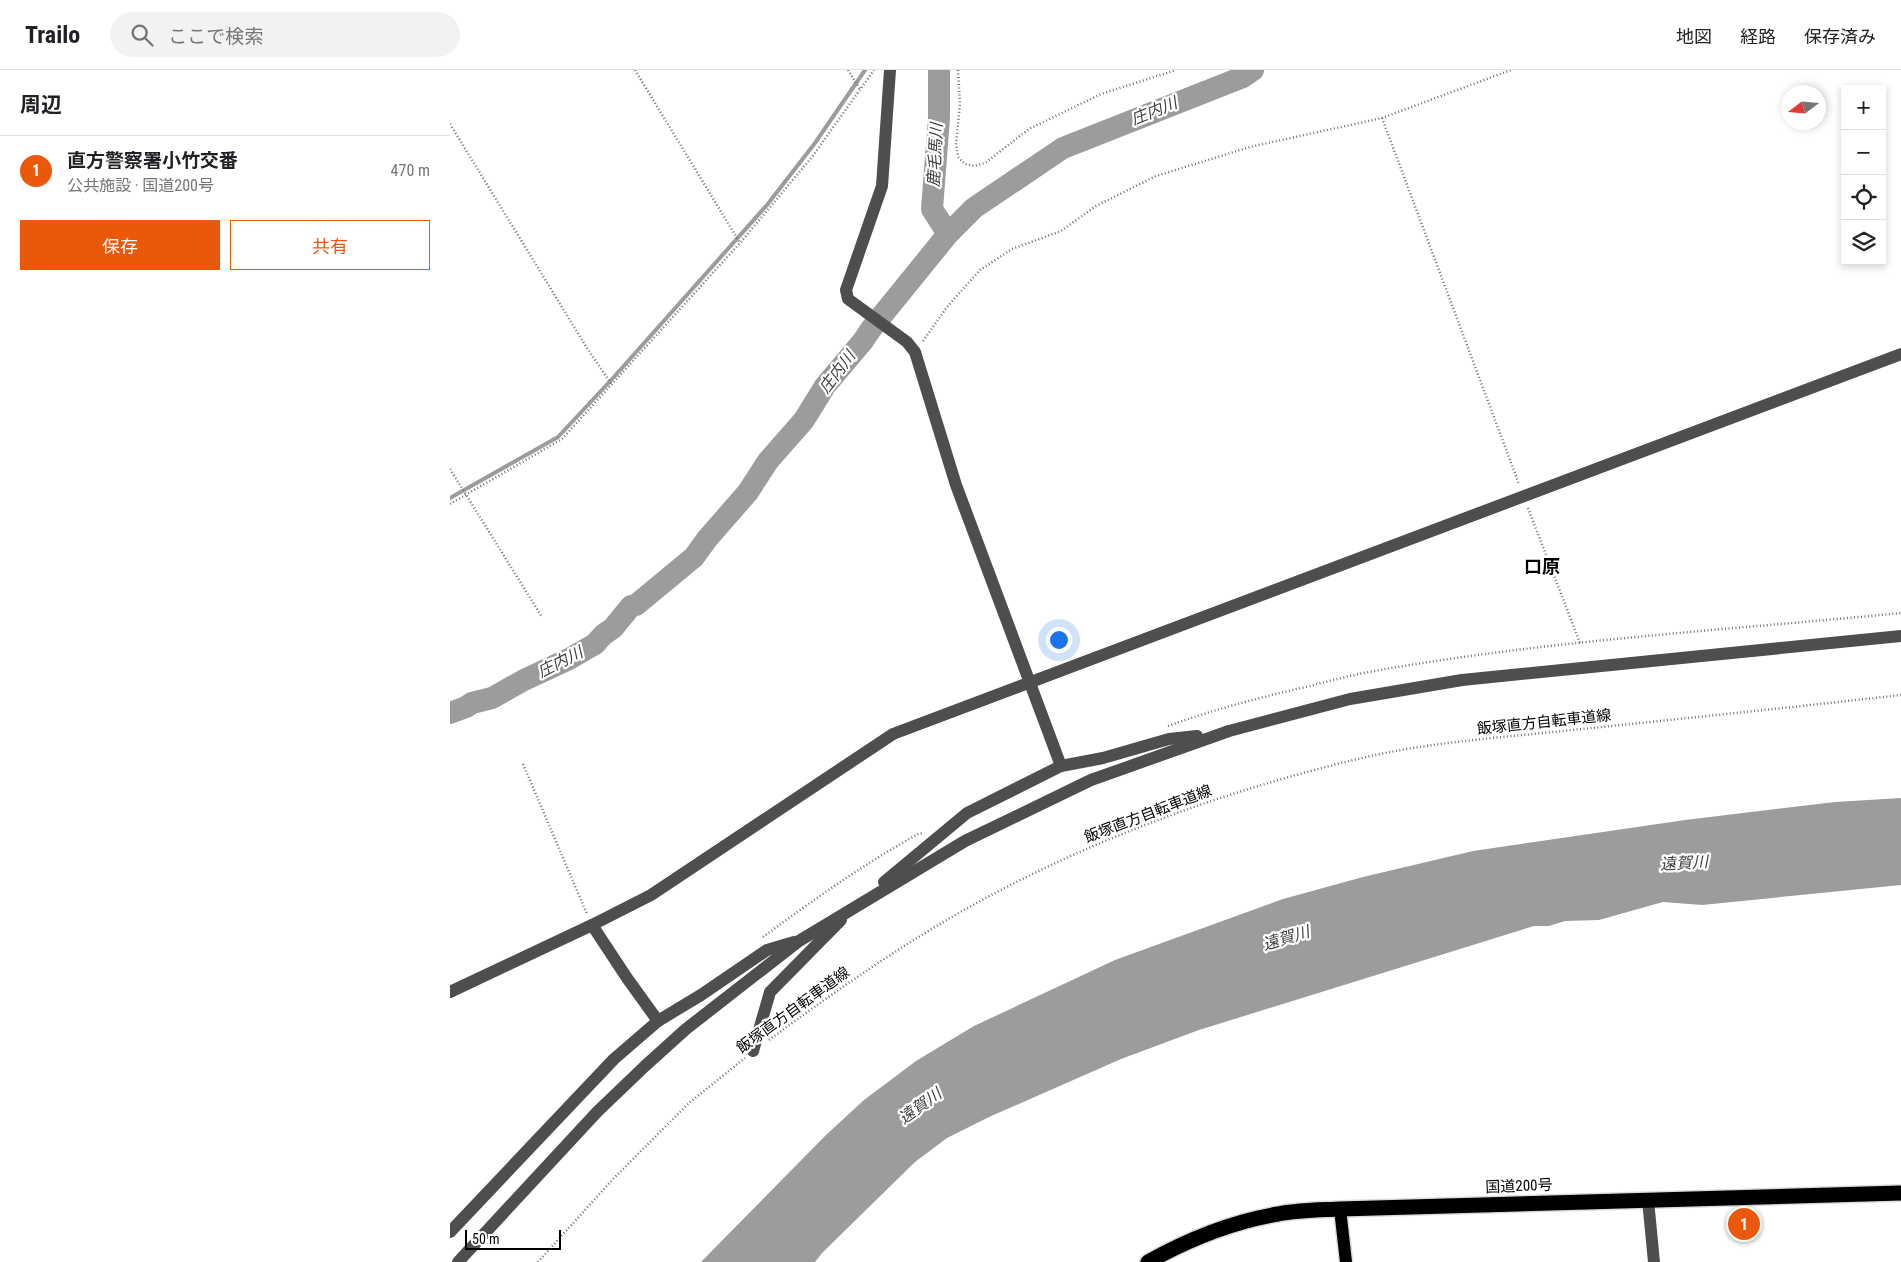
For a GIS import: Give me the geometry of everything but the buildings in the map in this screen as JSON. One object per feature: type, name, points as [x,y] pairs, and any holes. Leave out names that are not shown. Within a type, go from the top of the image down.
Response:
[{"type":"highway","name":"国道200号","points":[[1148,1262],[1200,1235],[1233,1224],[1280,1214],[1340,1209],[1901,1193]]},
{"type":"main road","points":[[1340,1209],[1346,1262]]},
{"type":"street","points":[[890,70],[882,186],[846,290],[848,299],[906,342],[915,352],[956,485],[1061,766]]},
{"type":"street","points":[[450,992],[592,926],[651,895],[893,734],[1901,354]]},
{"type":"street","points":[[458,1262],[597,1112],[645,1066],[701,1017],[798,941],[965,841],[1035,805],[1091,780],[1217,735],[1350,699],[1462,680],[1901,636]]},
{"type":"street","points":[[753,1051],[770,992],[856,905],[967,813],[1061,766],[1103,758],[1170,739],[1217,735]]},
{"type":"street","points":[[592,926],[658,1021]]},
{"type":"street","points":[[450,1232],[614,1059],[658,1021],[768,950],[781,944],[798,941]]},
{"type":"street","points":[[1648,1200],[1654,1262]]},
{"type":"path","points":[[634,70],[740,243]]},
{"type":"path","points":[[848,70],[860,89]]},
{"type":"path","points":[[450,504],[562,439],[740,243],[812,158],[874,70]]},
{"type":"path","points":[[958,70],[960,103],[956,145],[958,156],[965,164],[974,166],[985,163],[1029,129],[1101,94],[1176,70]]},
{"type":"path","points":[[915,352],[947,307],[980,270],[1012,249],[1061,231],[1096,206],[1156,176],[1241,150],[1382,118],[1511,70]]},
{"type":"path","points":[[1382,118],[1580,643]]},
{"type":"path","points":[[450,124],[612,386]]},
{"type":"path","points":[[450,469],[542,617]]},
{"type":"path","points":[[1161,728],[1208,711],[1378,670],[1447,659],[1580,643],[1901,613]]},
{"type":"path","name":"飯塚直方自転車道線","points":[[538,1262],[613,1179],[689,1103],[753,1051],[888,955],[996,893],[1046,867],[1106,841],[1177,813],[1238,792],[1368,757],[1448,743],[1901,695]]},
{"type":"path","points":[[523,764],[592,926]]},
{"type":"path","points":[[760,940],[841,881],[918,834],[929,831]]},
{"type":"water","name":"遠賀川","points":[[1901,798],[1901,885],[1702,905],[1663,902],[1599,920],[1565,921],[1549,926],[1534,926],[1199,1030],[1121,1059],[989,1117],[947,1138],[915,1162],[815,1262],[701,1262],[826,1135],[864,1100],[916,1061],[974,1026],[1115,960],[1283,899],[1363,877],[1473,851],[1685,820],[1835,802]]},
{"type":"waterway","points":[[450,498],[558,437],[767,205],[815,143],[865,70]]},
{"type":"waterway","name":"鹿毛馬川","points":[[939,70],[939,118],[932,209],[948,234]]},
{"type":"waterway","name":"庄内川","points":[[450,713],[472,703],[492,698],[595,644],[613,628],[631,606],[636,605],[694,557],[707,539],[748,492],[768,461],[804,420],[825,386],[948,234],[974,208],[1063,148],[1243,77],[1253,70]]},
{"type":"place","name":"直方警察署小竹交番","points":[[1744,1224]]},
{"type":"district","name":"口原","points":[[1542,566]]}]
